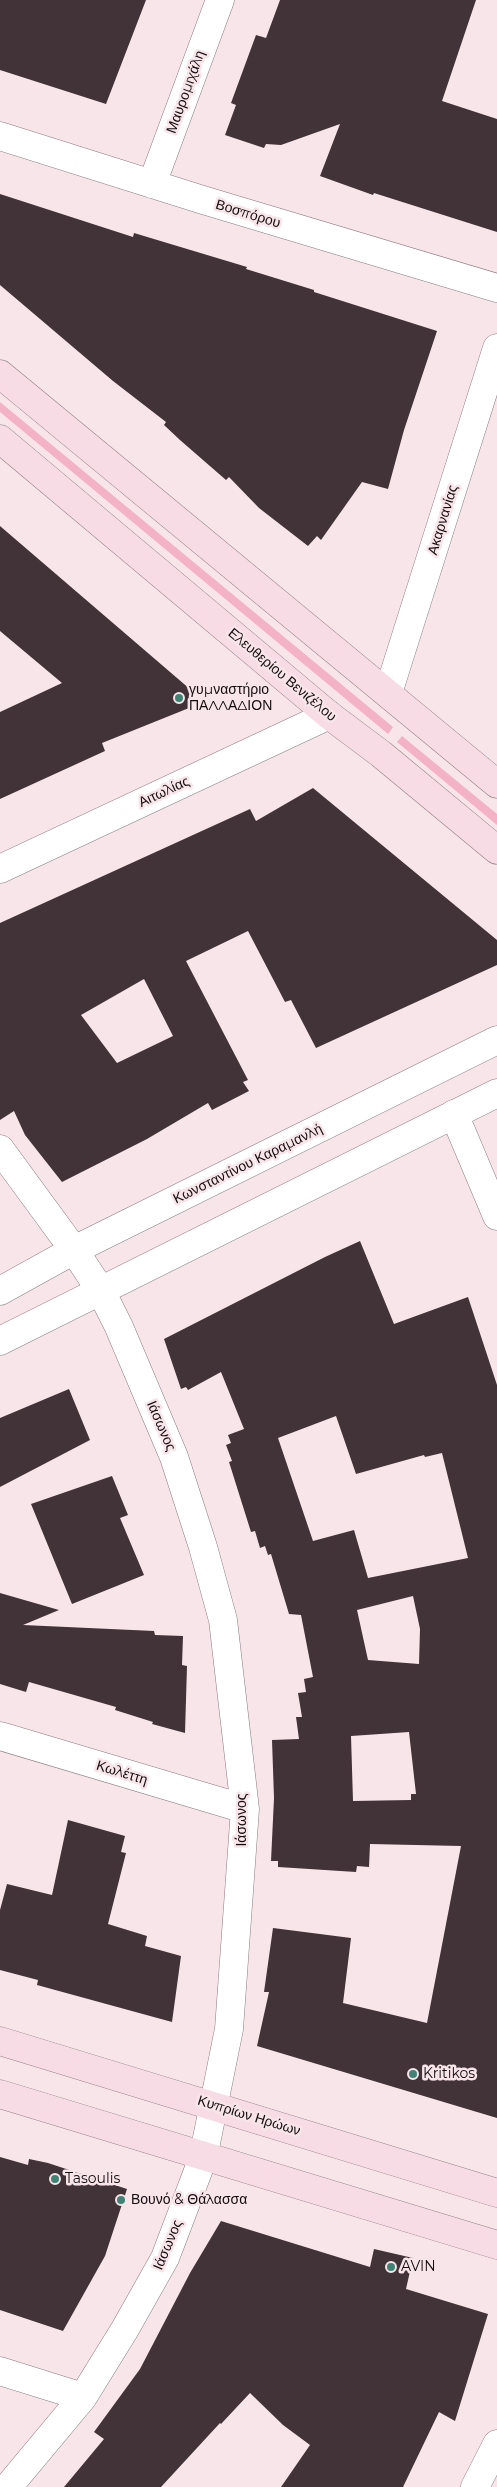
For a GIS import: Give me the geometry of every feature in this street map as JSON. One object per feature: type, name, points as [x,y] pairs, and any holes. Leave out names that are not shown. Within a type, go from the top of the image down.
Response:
[{"type":"main road","points":[[0,374],[497,784]]},
{"type":"main road","name":"Ελευθερίου Βενιζέλου","points":[[0,439],[329,715],[381,754],[497,850]]},
{"type":"main road","name":"Κυπρίων Ηρώων","points":[[0,2040],[497,2194]]},
{"type":"main road","points":[[0,2094],[203,2158],[497,2245]]},
{"type":"street","name":"Μαυρομιχάλη","points":[[152,184],[220,0]]},
{"type":"street","name":"Βοσπόρου","points":[[0,136],[497,288]]},
{"type":"street","name":"Ακαρνανίας","points":[[388,693],[497,348]]},
{"type":"street","name":"Αιτωλίας","points":[[0,869],[329,715]]},
{"type":"street","name":"Κωνσταντίνου Καραμανλή","points":[[0,1291],[74,1250],[497,1040]]},
{"type":"street","points":[[0,1341],[497,1093]]},
{"type":"street","points":[[454,1114],[497,1216]]},
{"type":"street","name":"Ιάσωνος","points":[[0,1148],[74,1250],[100,1291],[119,1327],[174,1457],[204,1547],[222,1620],[244,1809],[229,2029],[203,2158],[165,2258],[125,2330],[83,2397],[8,2487]]},
{"type":"street","name":"Κωλέττη","points":[[0,1736],[244,1809]]},
{"type":"street","points":[[0,2371],[83,2397]]},
{"type":"street","points":[[475,2487],[497,2444]]},
{"type":"shaded area","points":[[0,402],[393,727],[388,734],[0,412]]},
{"type":"shaded area","points":[[402,736],[497,814],[497,825],[397,742]]},
{"type":"building","points":[[0,0],[146,0],[106,104],[0,70]]},
{"type":"building","points":[[280,0],[476,0],[442,101],[497,119],[497,232],[374,193],[373,195],[320,176],[340,124],[281,145],[266,144],[264,148],[225,135],[236,105],[231,103],[256,35],[266,38]]},
{"type":"building","points":[[0,194],[133,237],[134,233],[247,267],[246,269],[314,290],[314,292],[437,331],[404,430],[388,489],[362,482],[321,540],[317,536],[308,546],[259,508],[229,477],[226,480],[180,440],[164,425],[166,422],[113,381],[0,285]]},
{"type":"building","points":[[0,526],[191,690],[189,708],[102,743],[105,751],[0,799],[0,712],[62,683],[0,631]]},
{"type":"building","points":[[313,788],[497,940],[497,965],[316,1048],[291,1000],[285,1002],[248,931],[186,961],[248,1080],[243,1082],[249,1091],[212,1110],[208,1103],[147,1139],[62,1182],[25,1135],[14,1111],[0,1120],[0,923],[250,809],[256,821]],"holes":[[[144,979],[173,1036],[117,1063],[81,1015]]]},
{"type":"building","points":[[360,1241],[394,1324],[468,1297],[497,1385],[497,2118],[257,2046],[269,1992],[264,1992],[273,1928],[351,1938],[343,2003],[427,2023],[461,1846],[370,1844],[369,1867],[357,1866],[356,1872],[278,1867],[278,1861],[271,1861],[274,1798],[272,1740],[299,1739],[296,1717],[302,1717],[298,1693],[306,1692],[304,1679],[313,1677],[301,1615],[289,1614],[271,1554],[268,1555],[265,1546],[260,1548],[255,1531],[251,1532],[229,1462],[232,1461],[226,1445],[231,1443],[228,1435],[244,1429],[221,1372],[188,1390],[186,1387],[181,1389],[164,1339]],"holes":[[[336,1416],[356,1474],[424,1455],[425,1457],[442,1453],[468,1558],[368,1578],[354,1530],[313,1541],[278,1438]],[[413,1596],[420,1629],[419,1664],[368,1660],[357,1610]],[[409,1732],[416,1794],[411,1794],[411,1800],[353,1801],[351,1736]]]},
{"type":"building","points":[[69,1389],[90,1440],[0,1487],[0,1418]]},
{"type":"building","points":[[112,1476],[128,1515],[120,1518],[144,1575],[72,1604],[31,1504]]},
{"type":"building","points":[[0,1593],[59,1610],[23,1625],[154,1631],[155,1635],[183,1636],[182,1665],[187,1666],[185,1733],[152,1724],[153,1722],[115,1710],[116,1707],[29,1682],[26,1692],[0,1684]]},
{"type":"building","points":[[68,1820],[125,1836],[121,1852],[126,1853],[108,1924],[147,1936],[145,1946],[181,1956],[172,2022],[37,1985],[38,1980],[0,1970],[0,1910],[7,1884],[52,1895]]},
{"type":"building","points":[[0,2157],[28,2165],[29,2159],[48,2163],[127,2189],[105,2256],[63,2331],[0,2310]]},
{"type":"building","points":[[221,2221],[370,2267],[374,2249],[413,2258],[406,2289],[488,2314],[455,2421],[439,2412],[403,2487],[281,2487],[310,2445],[283,2425],[250,2393],[161,2487],[64,2487],[104,2439],[94,2432],[140,2369],[190,2273]]},
{"type":"place","name":"γυμναστήριο ΠΑΛΛΑΔΙΟΝ","points":[[179,698]]},
{"type":"place","name":"Kritikos","points":[[413,2074]]},
{"type":"place","name":"Tasoulis","points":[[55,2179]]},
{"type":"place","name":"Βουνό & Θάλασσα","points":[[121,2200]]},
{"type":"place","name":"AVIN","points":[[391,2267]]}]
